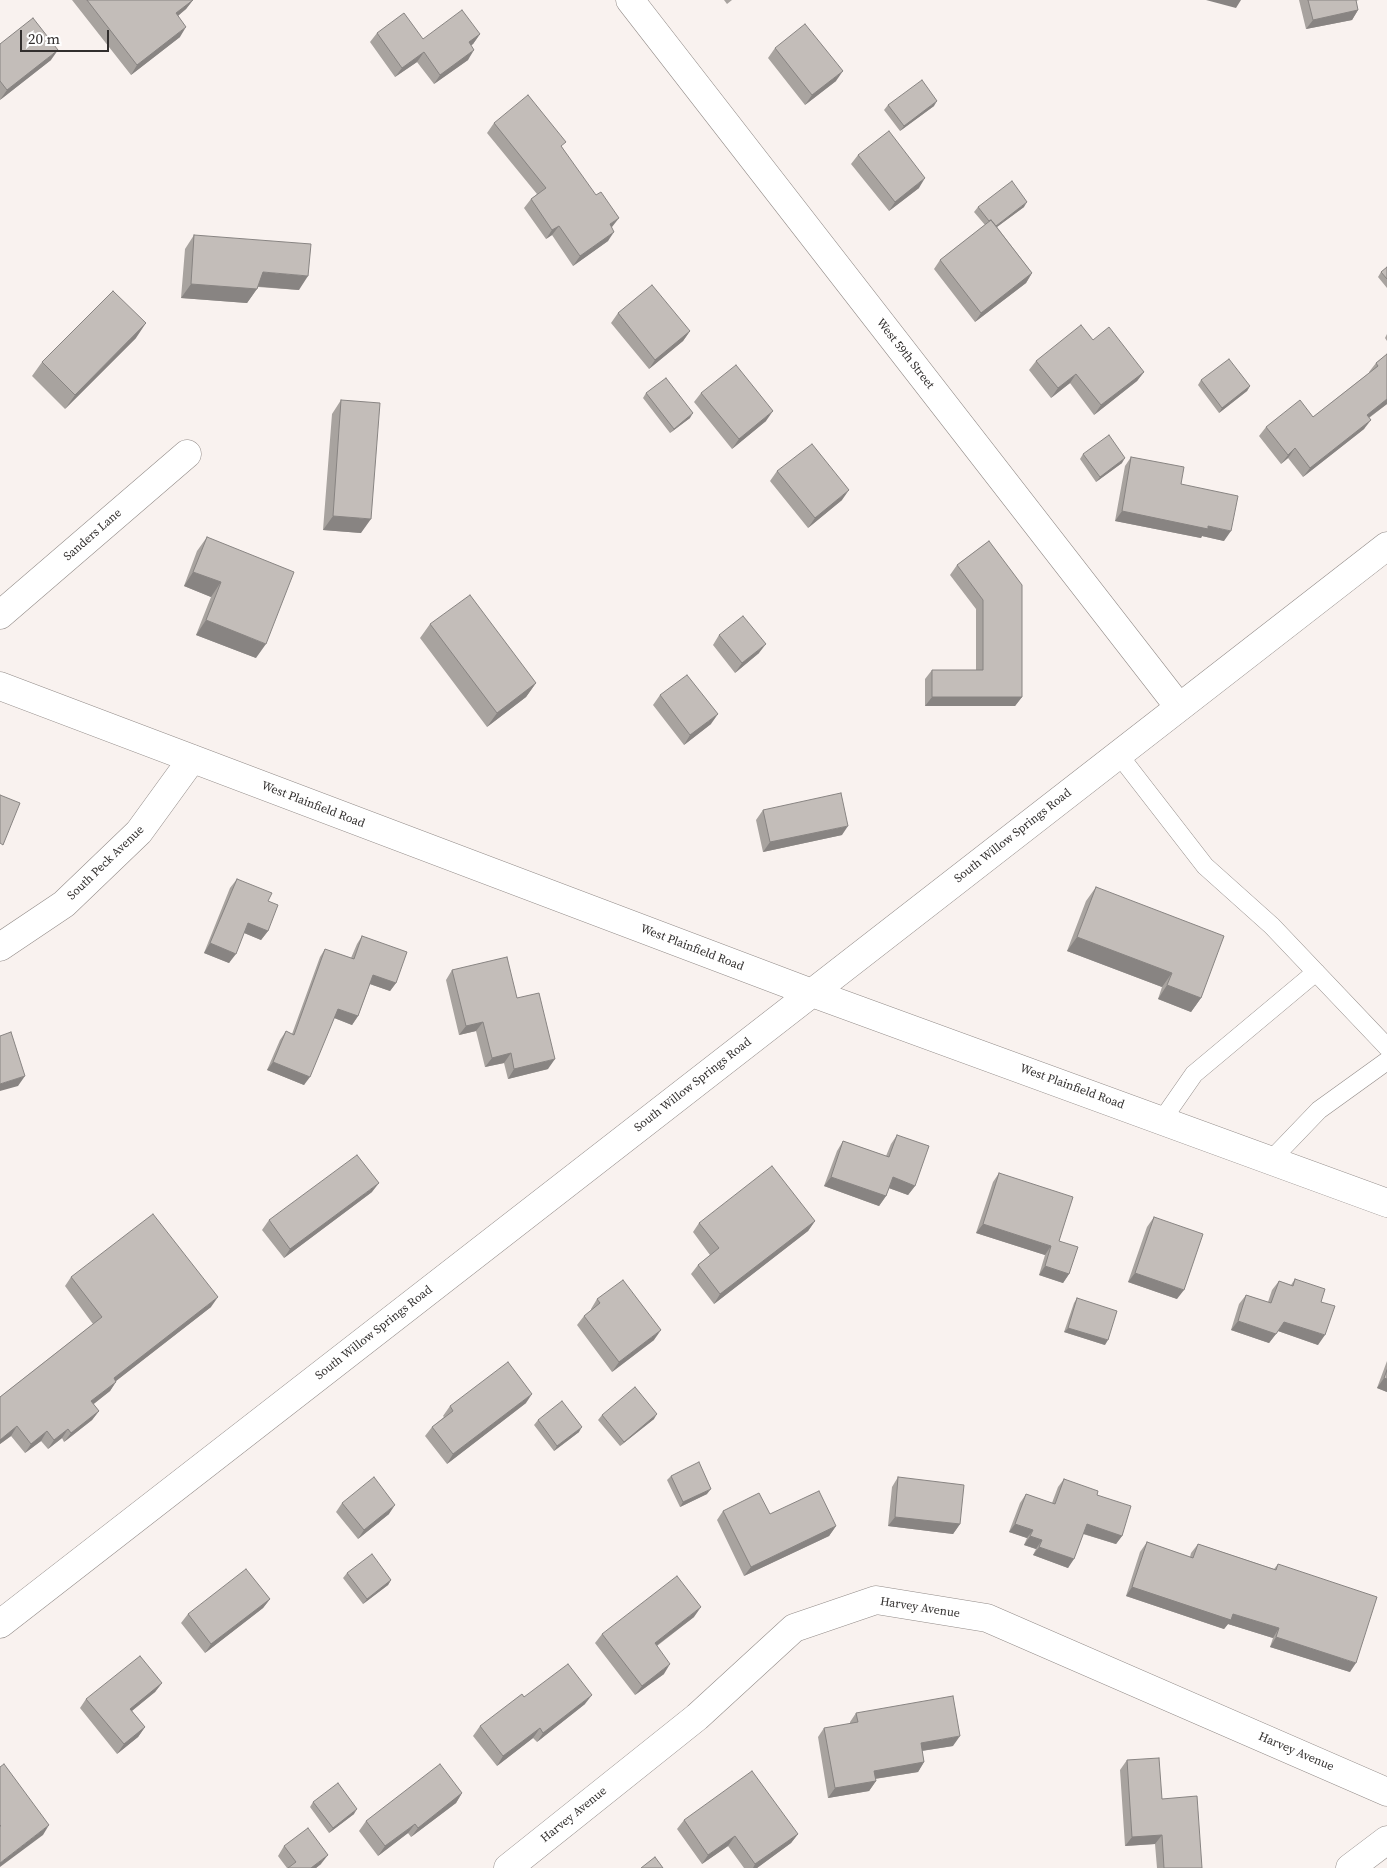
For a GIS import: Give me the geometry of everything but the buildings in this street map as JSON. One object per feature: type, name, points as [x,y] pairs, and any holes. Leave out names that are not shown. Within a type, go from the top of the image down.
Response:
[{"type":"street","name":"West 59th Street","points":[[630,0],[1179,707]]},
{"type":"street","name":"Sanders Lane","points":[[0,615],[187,454]]},
{"type":"street","name":"South Willow Springs Road","points":[[0,1624],[1387,546]]},
{"type":"street","name":"West Plainfield Road","points":[[0,686],[812,993],[1387,1204]]},
{"type":"street","name":"South Peck Avenue","points":[[0,947],[64,904],[139,832],[192,759]]},
{"type":"street","name":"Harvey Avenue","points":[[508,1868],[697,1717],[794,1628],[876,1600],[986,1618],[1387,1792]]},
{"type":"street","points":[[1350,1868],[1387,1840]]},
{"type":"lane","points":[[1118,755],[1205,866],[1272,926],[1387,1047]]},
{"type":"lane","points":[[1162,1120],[1194,1074],[1316,972]]},
{"type":"lane","points":[[1271,1160],[1319,1110],[1387,1061]]}]
